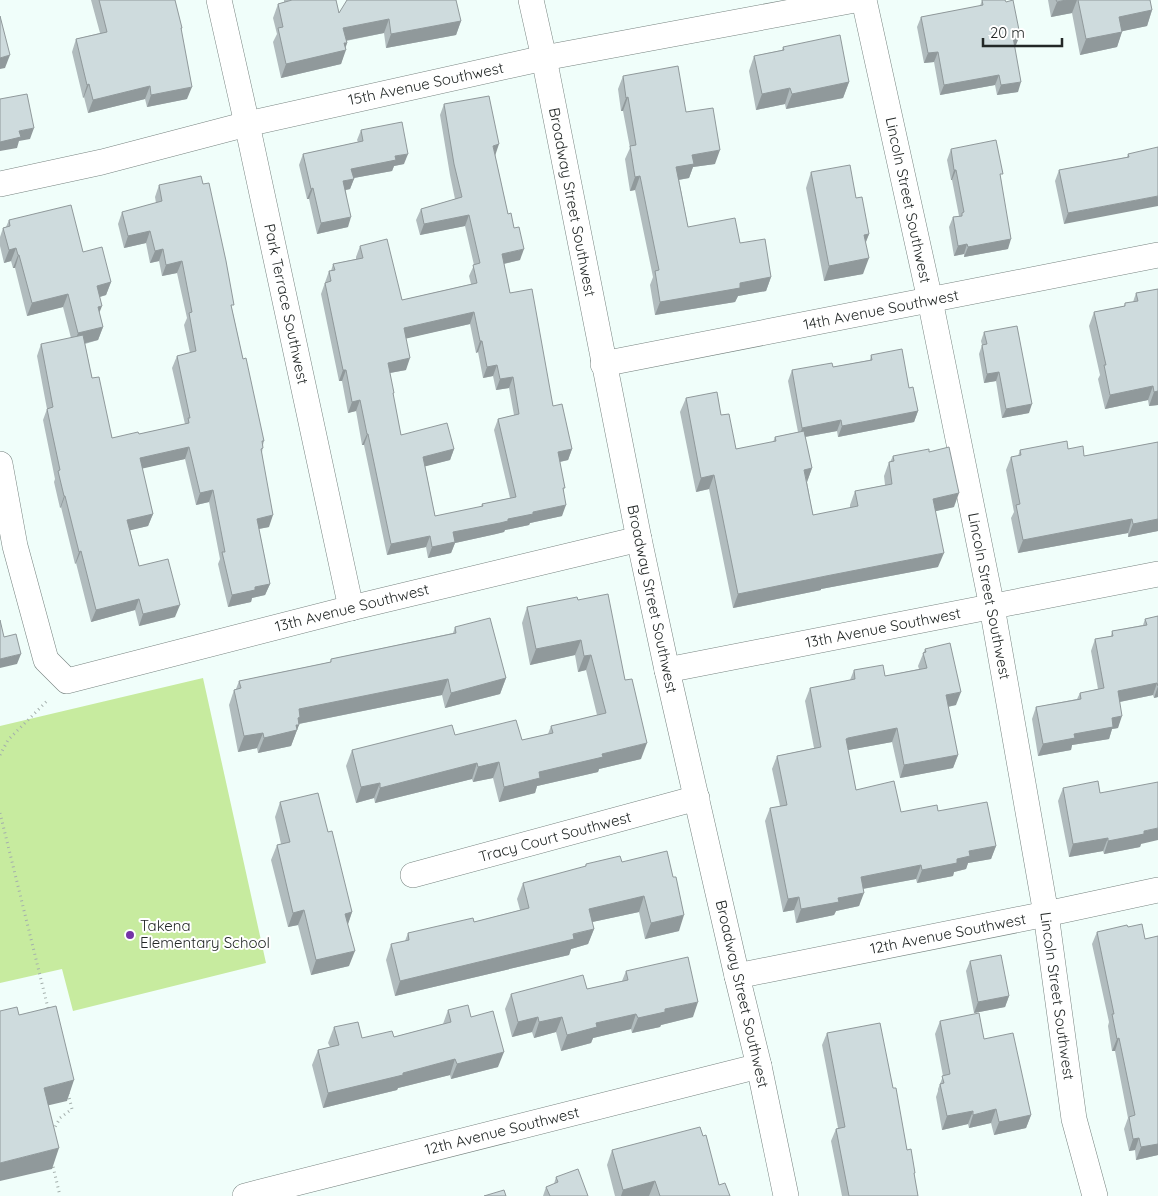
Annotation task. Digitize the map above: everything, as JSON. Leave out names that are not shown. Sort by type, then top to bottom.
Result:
[{"type":"street","name":"Park Terrace Southwest","points":[[219,0],[351,608]]},
{"type":"street","name":"Broadway Street Southwest","points":[[531,0],[639,539],[667,670],[759,1066],[786,1196]]},
{"type":"street","name":"15th Avenue Southwest","points":[[0,184],[102,162],[247,124],[544,58],[856,0]]},
{"type":"street","name":"Lincoln Street Southwest","points":[[864,0],[930,300],[992,607],[1046,914],[1074,1120],[1095,1196]]},
{"type":"street","name":"14th Avenue Southwest","points":[[604,364],[1158,256]]},
{"type":"street","points":[[0,464],[7,548],[46,660],[67,681]]},
{"type":"street","name":"13th Avenue Southwest","points":[[67,681],[351,608],[639,539]]},
{"type":"street","name":"13th Avenue Southwest","points":[[667,670],[1158,574]]},
{"type":"street","name":"Tracy Court Southwest","points":[[413,875],[697,798]]},
{"type":"street","name":"12th Avenue Southwest","points":[[737,976],[1158,890]]},
{"type":"street","name":"12th Avenue Southwest","points":[[245,1196],[759,1066]]},
{"type":"path","points":[[0,755],[8,740],[67,681]]},
{"type":"path","points":[[0,813],[49,1013]]},
{"type":"path","points":[[52,1139],[53,1132],[60,1118],[72,1109],[68,1090]]},
{"type":"path","points":[[52,1161],[60,1196]]},
{"type":"green space","points":[[203,678],[266,963],[73,1011],[62,969],[0,983],[0,726]]},
{"type":"building","points":[[99,0],[175,0],[182,28],[192,87],[151,95],[150,86],[93,100],[89,84],[87,85],[76,39],[107,32]]},
{"type":"building","points":[[292,0],[336,0],[339,13],[347,0],[456,0],[461,21],[391,34],[389,19],[343,28],[347,43],[344,43],[346,50],[286,64],[278,28],[283,27],[278,4]]},
{"type":"building","points":[[982,0],[1005,0],[1006,2],[1013,0],[1020,35],[1013,37],[1021,82],[1001,85],[999,75],[944,85],[938,52],[928,53],[921,17],[983,5]]},
{"type":"building","points":[[1078,0],[1150,0],[1152,10],[1119,17],[1122,32],[1086,39]]},
{"type":"building","points":[[0,16],[10,55],[0,58]]},
{"type":"building","points":[[840,35],[849,82],[792,94],[790,88],[762,94],[754,56],[784,50],[783,47]]},
{"type":"building","points":[[678,66],[686,112],[713,108],[720,150],[692,155],[694,164],[676,167],[688,227],[735,218],[740,243],[765,239],[771,277],[740,283],[740,288],[660,302],[655,271],[659,270],[640,176],[635,177],[630,146],[636,145],[623,76]]},
{"type":"building","points":[[27,94],[34,128],[19,131],[21,137],[0,142],[0,99]]},
{"type":"building","points":[[489,96],[499,144],[493,146],[508,214],[511,213],[514,228],[519,227],[524,249],[502,254],[510,293],[532,289],[553,406],[562,404],[572,449],[558,452],[565,488],[563,488],[566,505],[533,512],[533,514],[508,519],[508,521],[500,523],[453,532],[455,542],[432,547],[430,536],[391,544],[360,400],[352,402],[346,370],[343,370],[325,283],[331,281],[329,271],[335,270],[333,264],[363,258],[360,246],[387,239],[402,300],[477,283],[473,265],[480,263],[469,215],[424,224],[421,209],[462,197],[454,164],[444,104]],"holes":[[[474,312],[480,341],[482,341],[487,367],[497,365],[500,379],[513,377],[519,414],[498,419],[516,497],[435,516],[423,457],[454,449],[447,423],[401,435],[388,363],[410,358],[404,328]]]},
{"type":"building","points":[[402,122],[408,154],[395,156],[396,160],[351,169],[354,179],[343,181],[351,217],[321,223],[303,154],[363,141],[361,130]]},
{"type":"building","points":[[996,140],[1003,174],[1000,174],[1011,239],[968,247],[967,244],[958,246],[953,217],[962,216],[964,212],[951,149]]},
{"type":"building","points":[[1158,147],[1158,196],[1068,213],[1059,170],[1129,157],[1128,154]]},
{"type":"building","points":[[850,165],[856,198],[862,197],[869,234],[864,235],[869,258],[829,266],[811,172]]},
{"type":"building","points":[[201,176],[203,184],[209,183],[234,305],[231,305],[243,359],[246,358],[264,441],[262,441],[263,448],[261,449],[273,515],[257,519],[270,584],[255,587],[255,590],[232,595],[222,552],[225,552],[213,490],[200,493],[189,447],[140,458],[153,514],[127,520],[139,566],[168,559],[180,605],[143,614],[139,599],[96,610],[58,471],[60,470],[47,409],[53,407],[41,344],[83,335],[92,378],[99,377],[112,438],[189,423],[188,418],[190,418],[177,356],[196,351],[189,313],[192,312],[182,261],[166,265],[163,249],[155,251],[150,231],[128,236],[122,212],[162,201],[159,185]]},
{"type":"building","points":[[71,205],[83,252],[102,247],[111,282],[97,286],[102,306],[98,307],[103,327],[78,333],[68,294],[32,303],[19,255],[16,248],[9,250],[3,228],[10,226],[9,220]]},
{"type":"building","points":[[1158,289],[1158,391],[1154,392],[1153,386],[1110,395],[1104,365],[1106,365],[1094,312],[1125,306],[1125,303],[1138,301],[1136,293]]},
{"type":"building","points":[[1017,326],[1032,404],[1006,409],[999,372],[987,374],[982,345],[987,344],[984,332]]},
{"type":"building","points":[[902,349],[909,388],[913,387],[918,411],[842,426],[841,420],[802,428],[792,370],[832,363],[833,367],[872,360],[871,355]]},
{"type":"building","points":[[717,392],[721,415],[729,414],[736,449],[776,441],[775,437],[804,431],[812,468],[804,470],[813,515],[858,506],[855,491],[892,484],[889,462],[894,461],[893,456],[929,449],[929,452],[949,447],[959,493],[933,499],[944,553],[738,594],[714,475],[701,478],[686,398]]},
{"type":"building","points":[[1067,441],[1068,449],[1083,446],[1084,456],[1158,442],[1158,519],[1133,524],[1132,519],[1023,540],[1016,505],[1020,504],[1011,457],[1021,455],[1020,450]]},
{"type":"building","points":[[608,594],[625,680],[632,679],[647,743],[602,754],[603,757],[539,772],[540,778],[504,787],[499,762],[478,767],[477,763],[380,788],[380,783],[361,787],[352,750],[452,725],[455,735],[516,720],[522,740],[553,733],[551,726],[606,713],[591,655],[584,656],[581,640],[536,649],[527,607],[577,597],[578,600]]},
{"type":"building","points":[[1158,616],[1158,686],[1157,683],[1118,691],[1122,716],[1112,718],[1113,727],[1074,734],[1075,738],[1043,744],[1036,707],[1081,699],[1080,693],[1104,688],[1095,639],[1113,636],[1112,631],[1147,625],[1145,619]]},
{"type":"building","points":[[490,618],[506,678],[451,693],[448,679],[299,709],[300,717],[298,718],[299,725],[296,725],[297,730],[264,738],[263,733],[244,736],[234,690],[241,688],[239,681],[331,662],[331,659],[456,633],[455,627]]},
{"type":"building","points":[[0,620],[4,637],[16,634],[21,654],[0,659]]},
{"type":"building","points":[[950,643],[961,692],[946,695],[958,755],[904,765],[897,728],[848,738],[846,739],[856,790],[894,781],[901,812],[937,805],[938,811],[987,802],[996,846],[969,851],[970,856],[957,859],[957,863],[922,870],[921,865],[861,877],[864,893],[838,898],[839,902],[801,909],[799,897],[788,899],[770,808],[787,805],[777,756],[821,747],[810,688],[855,679],[854,670],[883,665],[885,676],[927,668],[923,653],[926,652],[925,649]]},
{"type":"building","points":[[1098,781],[1100,793],[1158,782],[1158,828],[1144,831],[1144,834],[1108,841],[1108,838],[1073,844],[1063,788]]},
{"type":"building","points":[[318,793],[328,832],[332,831],[352,912],[345,914],[355,951],[316,960],[304,910],[293,913],[277,845],[290,842],[280,802]]},
{"type":"building","points":[[667,851],[673,877],[676,877],[684,915],[651,923],[644,896],[589,909],[594,929],[573,934],[574,939],[400,981],[391,944],[409,940],[408,933],[473,918],[474,922],[529,908],[523,883],[620,856],[622,862]]},
{"type":"building","points":[[1142,924],[1145,939],[1158,936],[1158,1144],[1141,1147],[1139,1138],[1133,1139],[1129,1117],[1135,1115],[1119,1038],[1117,1039],[1112,1014],[1114,1014],[1097,932],[1127,925],[1128,927]]},
{"type":"building","points":[[1001,955],[1009,996],[978,1002],[970,961]]},
{"type":"building","points":[[688,957],[698,1002],[665,1009],[665,1012],[638,1018],[636,1014],[596,1023],[597,1027],[567,1035],[562,1017],[539,1022],[538,1017],[518,1022],[511,994],[583,975],[587,989],[628,980],[626,971]]},
{"type":"building","points":[[468,1005],[471,1017],[493,1011],[504,1052],[457,1064],[455,1059],[403,1073],[403,1075],[328,1093],[318,1050],[339,1045],[334,1027],[358,1022],[362,1038],[392,1031],[394,1037],[451,1022],[448,1010]]},
{"type":"building","points":[[56,1006],[74,1080],[44,1088],[59,1148],[0,1163],[0,1011],[17,1007],[19,1015]]},
{"type":"building","points":[[979,1013],[984,1039],[1013,1033],[1031,1115],[999,1122],[996,1109],[973,1115],[973,1111],[947,1116],[940,1084],[944,1083],[942,1076],[950,1074],[940,1021]]},
{"type":"building","points":[[880,1023],[893,1088],[896,1088],[907,1150],[911,1149],[918,1196],[849,1196],[836,1129],[845,1127],[827,1033]]},
{"type":"building","points":[[700,1127],[703,1136],[706,1135],[719,1185],[725,1183],[730,1196],[660,1196],[655,1181],[623,1190],[612,1150]]},
{"type":"building","points":[[578,1169],[588,1196],[550,1196],[546,1187],[558,1182],[556,1177]]},
{"type":"building","points":[[504,1190],[506,1196],[484,1196]]},
{"type":"place","name":"Takena Elementary School","points":[[130,935]]}]
